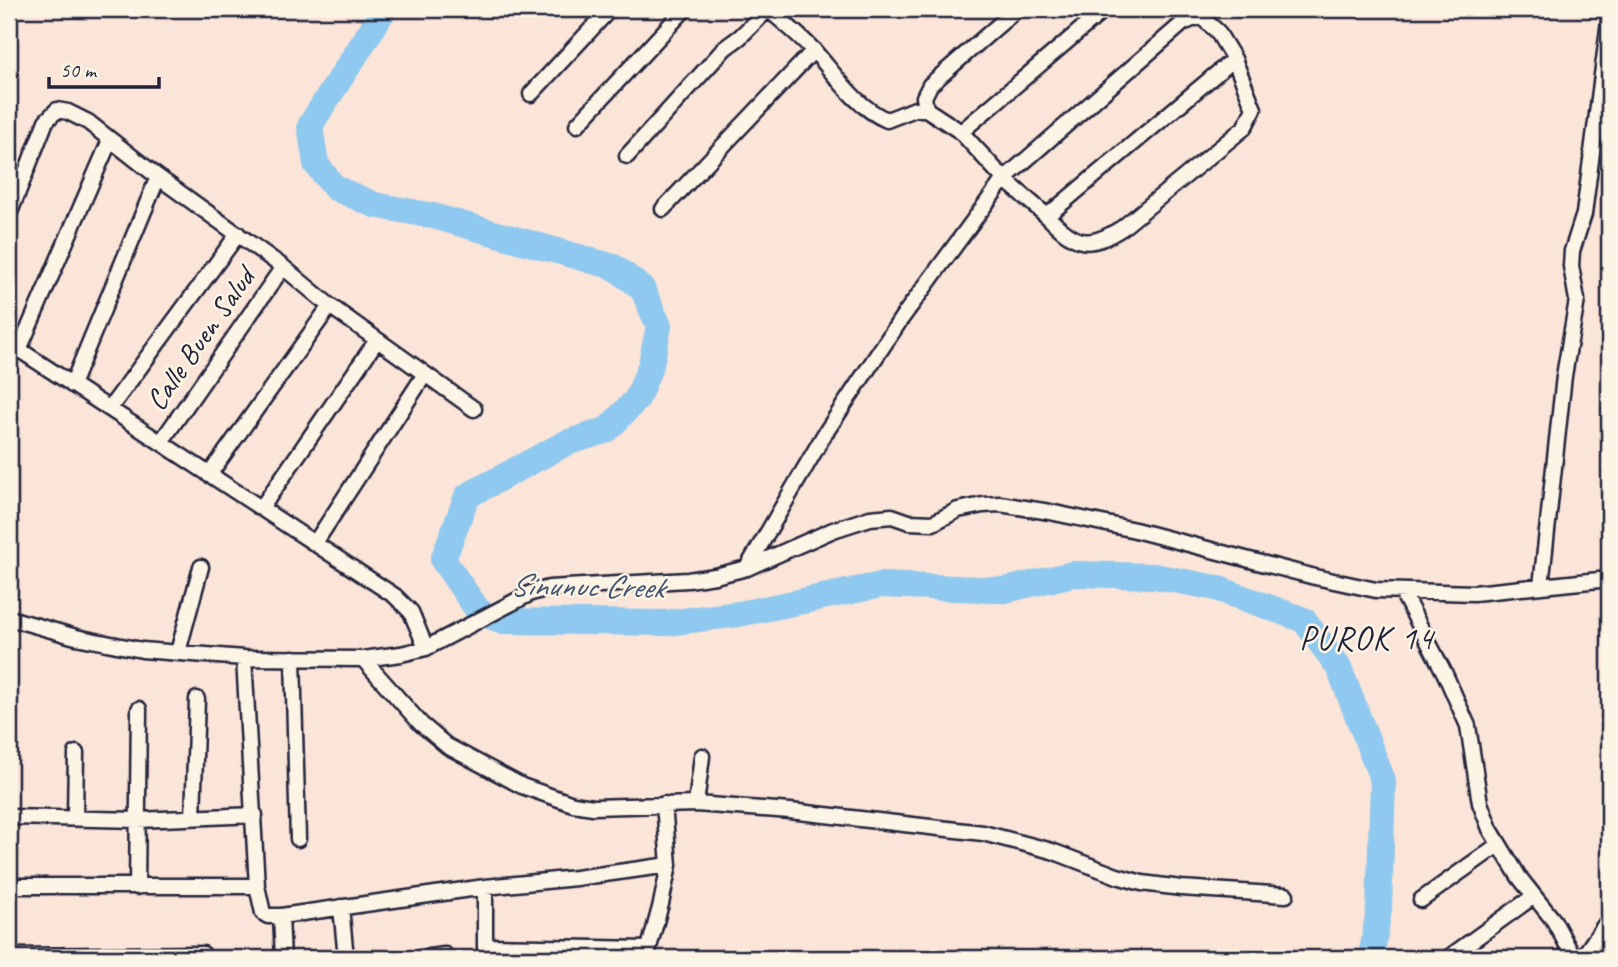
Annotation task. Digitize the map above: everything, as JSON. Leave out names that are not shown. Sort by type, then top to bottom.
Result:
[{"type":"street","points":[[530,94],[610,9]]},
{"type":"street","points":[[577,125],[685,9]]},
{"type":"street","points":[[627,156],[699,75],[768,9],[814,50],[854,97],[876,116],[887,120],[915,109],[926,109],[961,132],[1004,179],[1059,229],[1089,243],[1103,240],[1122,228],[1244,128],[1254,109],[1234,59],[1217,31],[1200,16],[1183,23],[1004,179],[901,320],[824,435],[747,568]]},
{"type":"street","points":[[926,109],[924,97],[930,85],[1017,9]]},
{"type":"street","points":[[961,132],[1105,9]]},
{"type":"street","points":[[1541,586],[1564,376],[1577,300],[1571,266],[1572,251],[1584,214],[1609,21]]},
{"type":"street","points":[[663,209],[814,50]]},
{"type":"street","points":[[1047,216],[1234,59]]},
{"type":"street","points":[[9,215],[46,121],[57,110],[68,112],[88,122],[158,177],[283,267],[330,306],[474,409]]},
{"type":"street","points":[[110,140],[14,346],[395,596],[411,612],[426,648]]},
{"type":"street","points":[[72,384],[158,177]]},
{"type":"street","points":[[110,408],[238,234]]},
{"type":"street","name":"Calle Buen Salud","points":[[161,442],[283,267]]},
{"type":"street","points":[[209,475],[330,306]]},
{"type":"street","points":[[262,507],[377,340]]},
{"type":"street","points":[[315,543],[425,374]]},
{"type":"street","points":[[9,618],[87,639],[142,650],[244,658],[363,659],[426,648],[531,593],[549,588],[688,580],[747,568],[833,530],[870,518],[892,516],[920,524],[933,523],[958,510],[1000,504],[1135,530],[1315,577],[1376,590],[1475,593],[1609,579]]},
{"type":"street","points":[[178,652],[201,567]]},
{"type":"street","points":[[1402,592],[1445,674],[1468,726],[1480,803],[1498,845],[1554,921],[1573,957],[1609,919]]},
{"type":"street","points":[[244,658],[257,886],[263,913],[268,916],[669,865]]},
{"type":"street","points":[[293,658],[298,839]]},
{"type":"street","points":[[363,659],[421,724],[447,746],[523,786],[573,804],[593,807],[696,804],[790,811],[983,833],[1052,851],[1142,883],[1286,895]]},
{"type":"street","points":[[194,818],[197,699]]},
{"type":"street","points":[[137,887],[139,709]]},
{"type":"street","points":[[75,818],[76,753]]},
{"type":"street","points":[[696,804],[702,757]]},
{"type":"street","points":[[485,887],[485,952],[647,954],[669,865],[664,804]]},
{"type":"street","points":[[9,817],[138,820],[255,815]]},
{"type":"street","points":[[1421,900],[1498,845]]},
{"type":"street","points":[[9,886],[257,886]]},
{"type":"street","points":[[1448,958],[1534,896]]},
{"type":"street","points":[[341,908],[346,958]]},
{"type":"street","points":[[281,916],[284,958]]},
{"type":"street","points":[[9,956],[203,954]]},
{"type":"street","points":[[421,958],[444,955]]},
{"type":"waterway","name":"Sinunuc Creek","points":[[384,9],[310,126],[316,164],[335,188],[375,205],[433,216],[614,267],[642,288],[659,326],[651,364],[637,399],[607,430],[566,443],[467,496],[443,560],[479,612],[503,621],[666,623],[739,614],[881,585],[1005,590],[1073,574],[1154,576],[1216,588],[1304,620],[1339,668],[1383,781],[1379,909],[1371,958]]},
{"type":"district","name":"PUROK 14","points":[[1367,638]]}]
